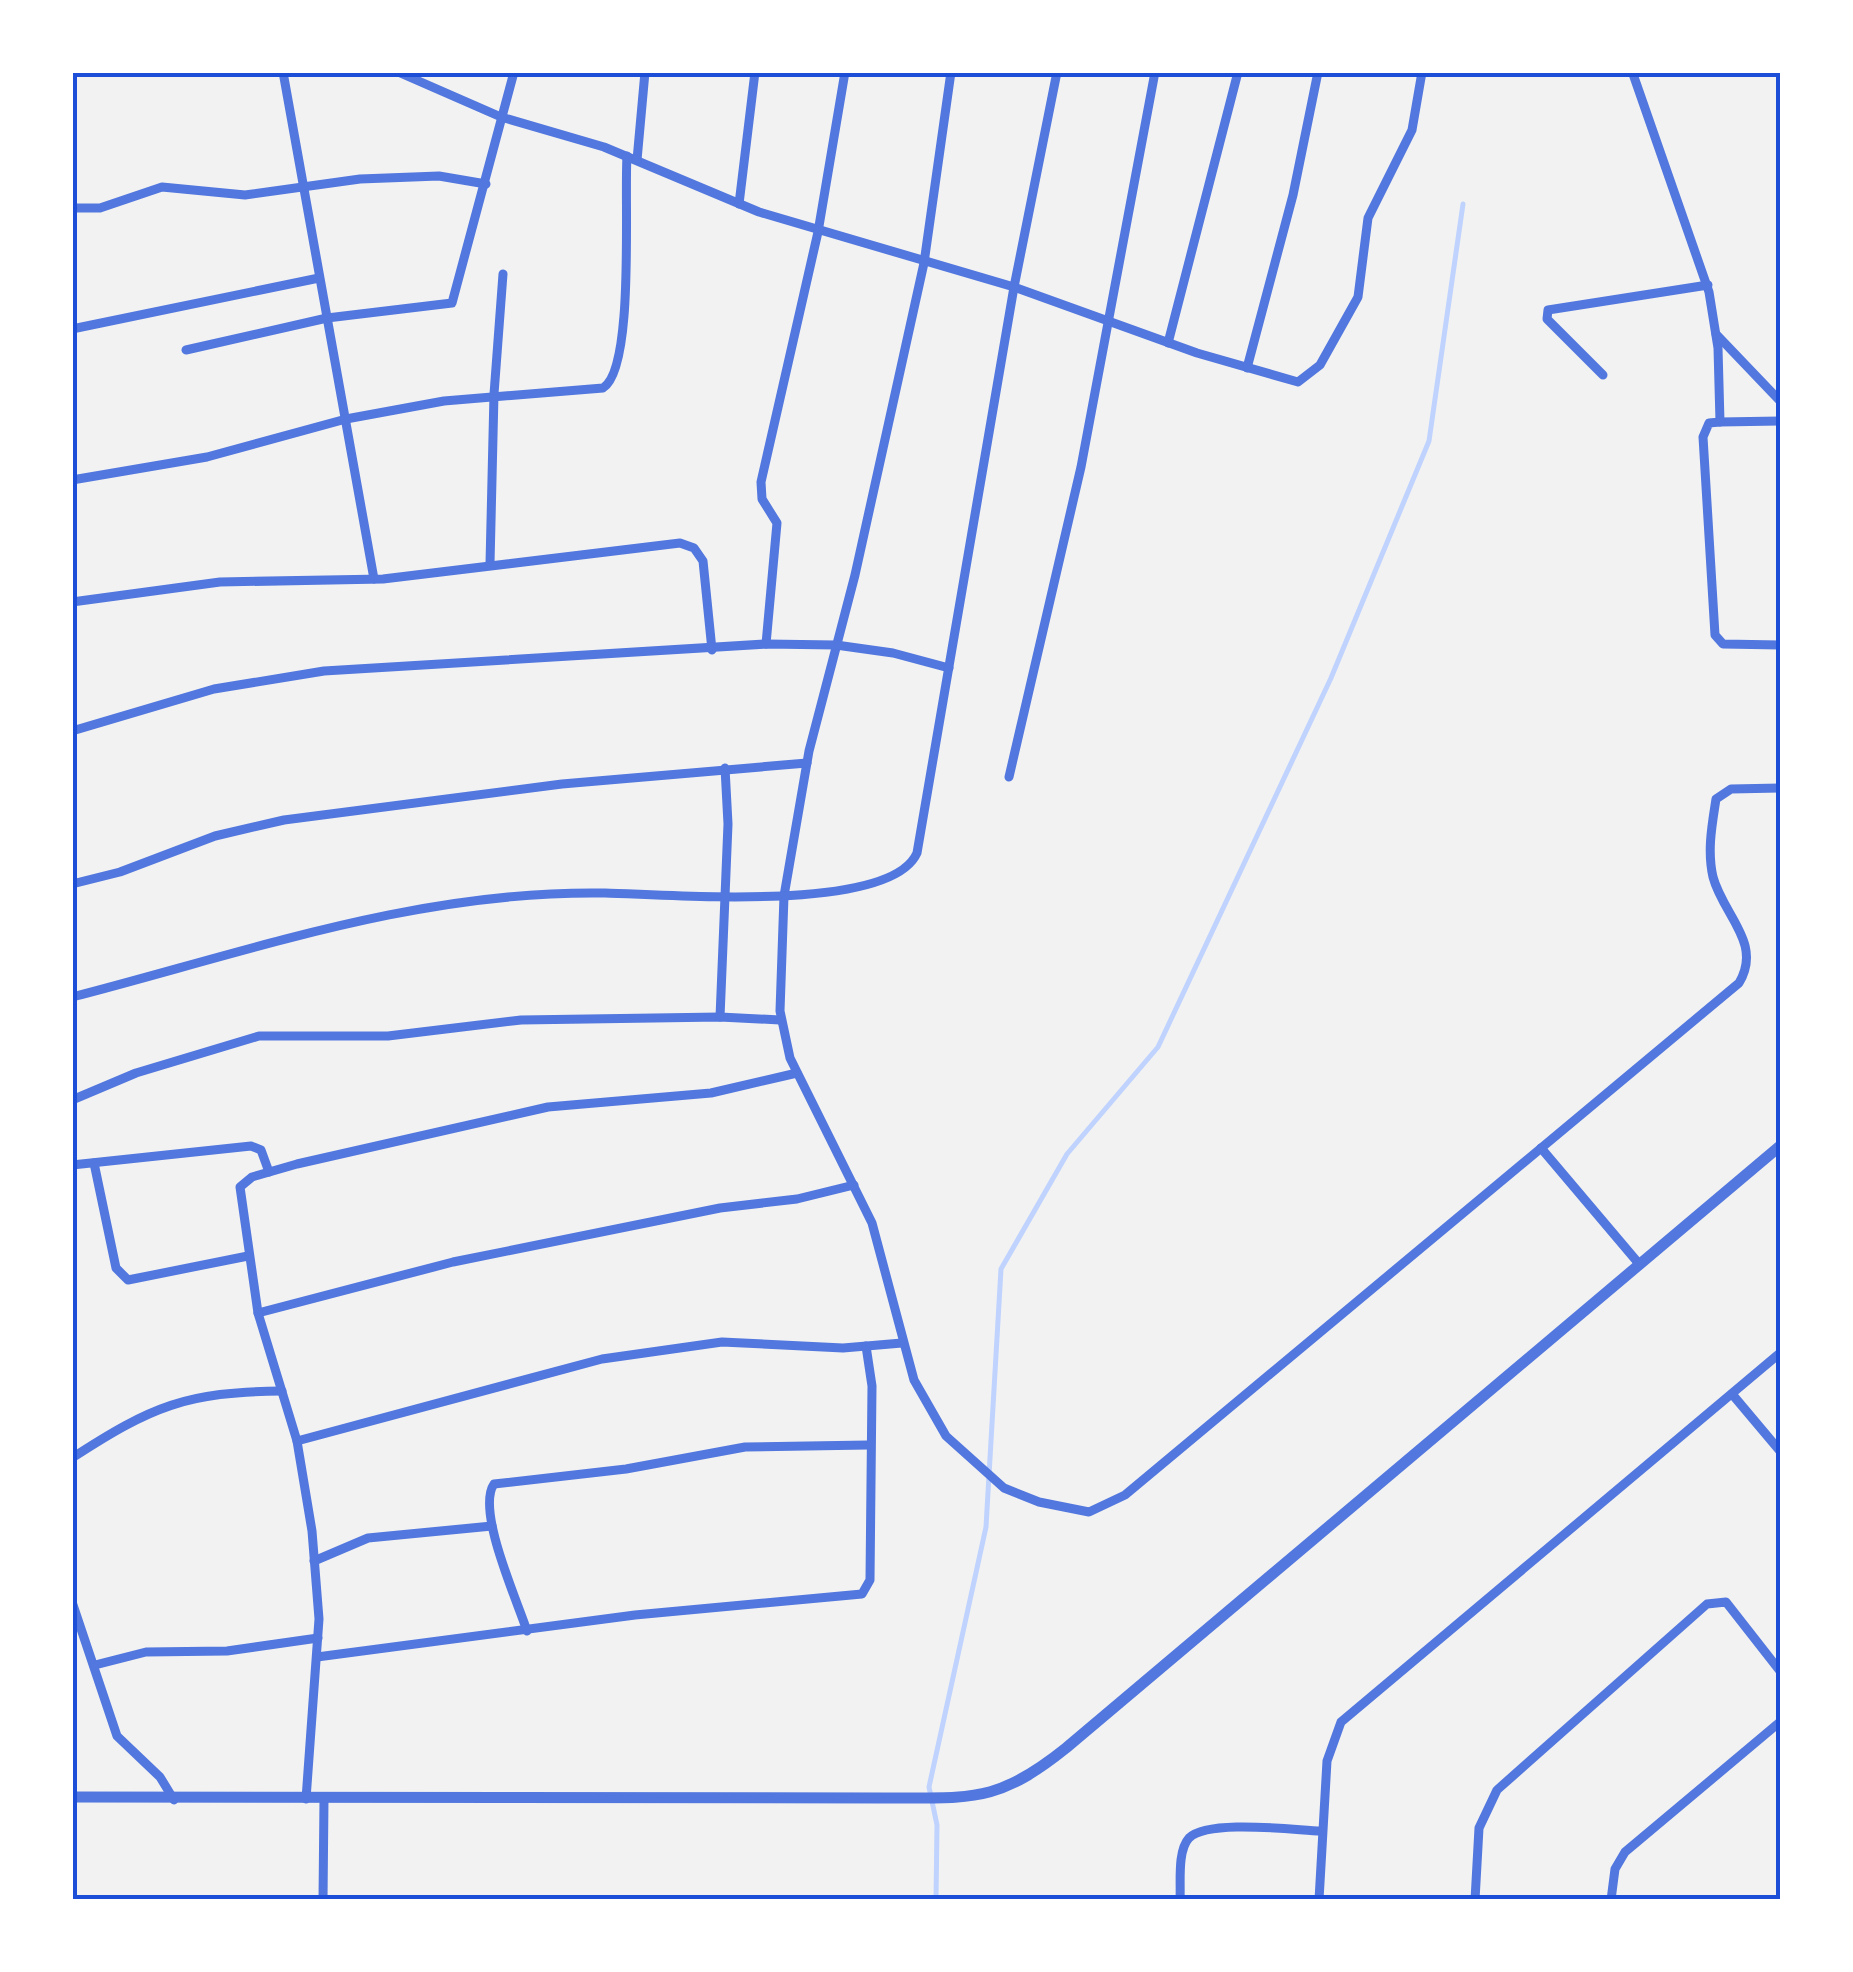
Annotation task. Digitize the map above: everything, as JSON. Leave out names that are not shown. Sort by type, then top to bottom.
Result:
[{"type":"street","points":[[283,72],[374,579]]},
{"type":"street","points":[[398,72],[501,118],[632,158],[739,204],[818,232],[1014,287],[1247,368],[1304,380],[1334,344],[1358,297],[1368,218],[1412,130],[1422,72]]},
{"type":"street","points":[[186,350],[327,318],[452,302],[514,72]]},
{"type":"street","points":[[72,480],[207,458],[346,419],[494,394],[603,388],[617,374],[624,318],[632,158],[645,72]]},
{"type":"street","points":[[739,204],[755,72]]},
{"type":"street","points":[[766,644],[777,523],[762,499],[760,482],[818,232],[845,72]]},
{"type":"street","points":[[951,72],[924,263],[807,763],[784,896],[780,1020],[797,1073],[854,1184],[884,1258],[902,1343],[929,1412],[979,1468],[1004,1488],[1039,1502],[1089,1512],[1142,1485],[1220,1412],[1739,982],[1750,957],[1719,898],[1712,872],[1710,849],[1716,799],[1732,789],[1780,788]]},
{"type":"street","points":[[72,998],[213,956],[479,898],[547,894],[784,896],[896,878],[912,864],[1014,287],[1057,72]]},
{"type":"street","points":[[1009,776],[1081,468],[1105,318],[1155,72]]},
{"type":"street","points":[[1168,343],[1238,72]]},
{"type":"street","points":[[1247,368],[1294,195],[1318,72]]},
{"type":"street","points":[[1635,73],[1708,285],[1720,422]]},
{"type":"street","points":[[72,208],[100,208],[162,187],[245,195],[439,176],[486,184]]},
{"type":"street","points":[[490,564],[494,394],[502,274]]},
{"type":"street","points":[[72,329],[320,278]]},
{"type":"street","points":[[1604,375],[1547,319],[1548,310],[1708,285]]},
{"type":"street","points":[[1714,332],[1780,401]]},
{"type":"street","points":[[1780,421],[1709,423],[1703,437],[1715,635],[1722,644],[1780,645]]},
{"type":"street","points":[[72,602],[220,582],[374,579],[658,543],[686,544],[704,562],[712,650]]},
{"type":"street","points":[[72,731],[214,689],[324,670],[388,664],[712,650],[766,644],[836,645],[893,653],[949,668]]},
{"type":"street","points":[[72,884],[108,876],[216,836],[284,820],[725,768],[807,763]]},
{"type":"street","points":[[720,1017],[725,768]]},
{"type":"street","points":[[72,1100],[136,1073],[259,1036],[388,1036],[521,1020],[780,1020]]},
{"type":"street","points":[[306,1799],[318,1638],[314,1561],[297,1441],[258,1313],[240,1187],[269,1172],[548,1107],[711,1093],[797,1073]]},
{"type":"street","points":[[72,1165],[251,1146],[261,1150],[269,1172]]},
{"type":"street","points":[[72,1798],[883,1798],[980,1796],[1027,1780],[1780,1146]]},
{"type":"street","points":[[1541,1148],[1640,1265]]},
{"type":"street","points":[[94,1163],[116,1268],[128,1280],[248,1256]]},
{"type":"street","points":[[258,1313],[453,1262],[720,1208],[797,1199],[854,1184]]},
{"type":"street","points":[[297,1441],[602,1359],[722,1342],[866,1346],[902,1343]]},
{"type":"street","points":[[317,1657],[636,1616],[862,1594],[870,1580],[868,1445],[872,1386],[866,1346]]},
{"type":"street","points":[[1319,1900],[1327,1761],[1334,1735],[1348,1715],[1780,1353]]},
{"type":"street","points":[[72,1458],[141,1415],[189,1396],[282,1391]]},
{"type":"street","points":[[1732,1394],[1780,1451]]},
{"type":"street","points":[[528,1632],[492,1526],[488,1495],[502,1480],[626,1469],[745,1447],[868,1445]]},
{"type":"street","points":[[314,1561],[368,1538],[492,1526]]},
{"type":"street","points":[[72,1602],[121,1744],[160,1777],[174,1800]]},
{"type":"street","points":[[1474,1900],[1478,1828],[1497,1790],[1699,1610],[1715,1602],[1726,1602],[1780,1671]]},
{"type":"street","points":[[96,1666],[146,1652],[242,1650],[318,1638]]},
{"type":"street","points":[[1611,1900],[1614,1869],[1625,1852],[1780,1722]]},
{"type":"street","points":[[322,1900],[324,1799]]},
{"type":"street","points":[[1180,1900],[1182,1855],[1187,1840],[1194,1834],[1220,1828],[1320,1831]]},
{"type":"waterway","points":[[936,1900],[937,1825],[929,1787],[986,1527],[1001,1269],[1067,1154],[1158,1047],[1331,678],[1429,441],[1463,204]]}]
